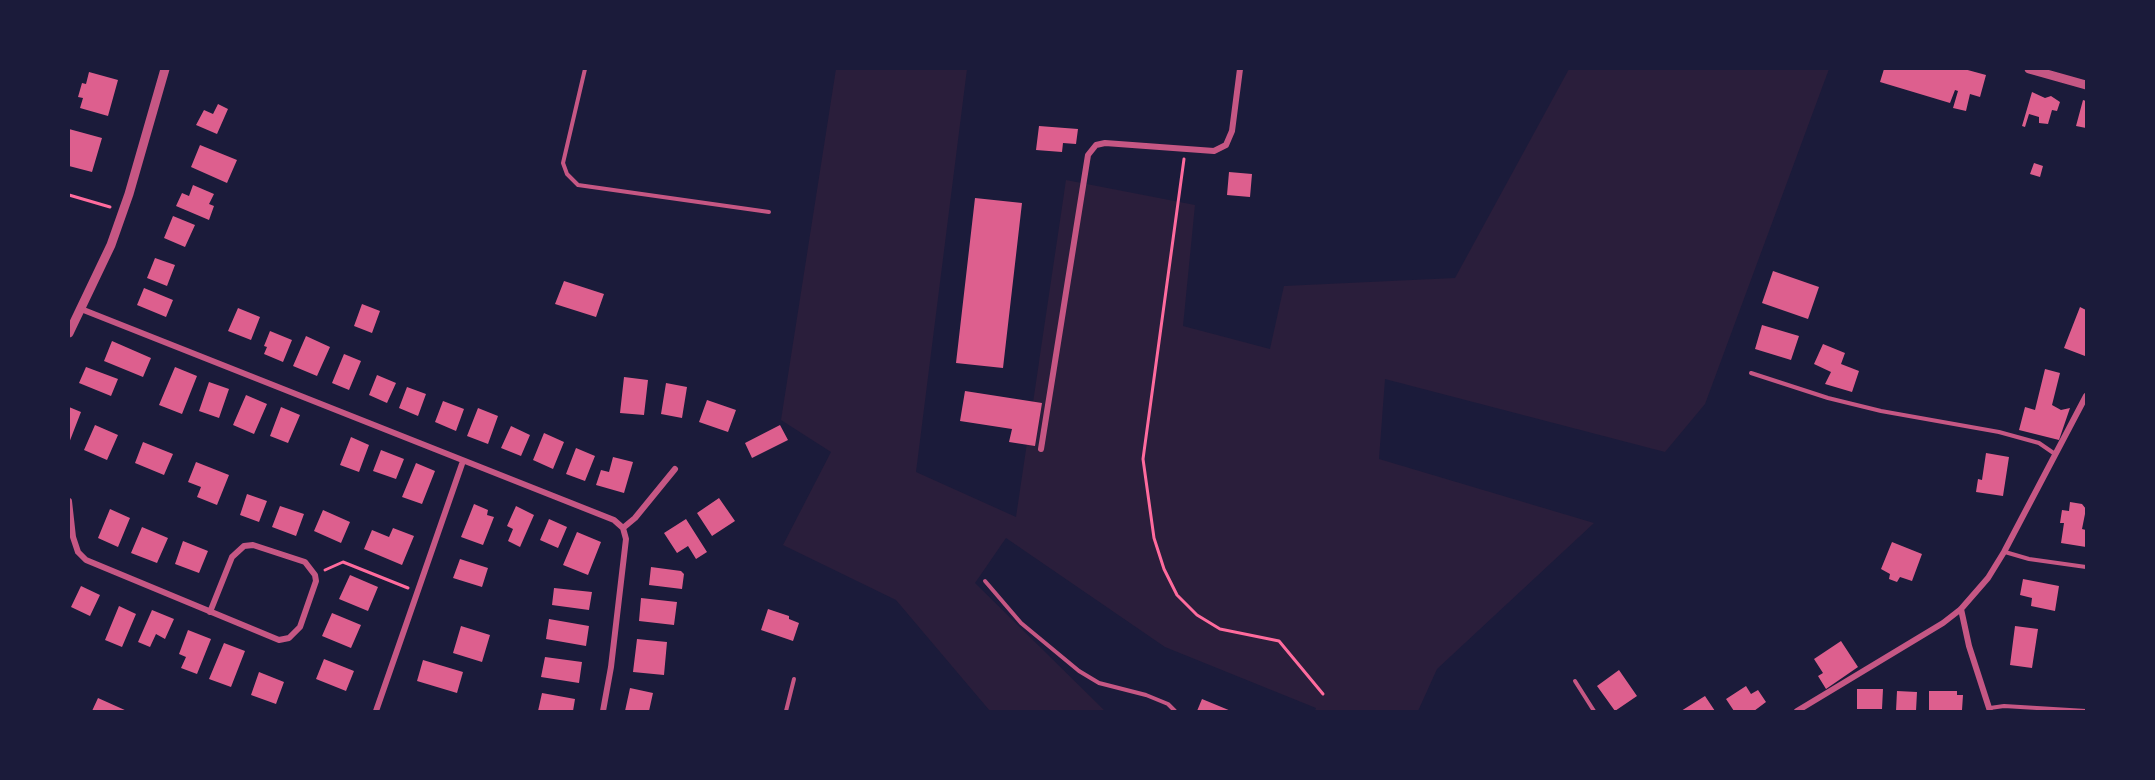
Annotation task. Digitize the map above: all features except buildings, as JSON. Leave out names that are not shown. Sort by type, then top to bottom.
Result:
[{"type":"street","points":[[69,333],[111,246],[165,69]]},
{"type":"street","points":[[1041,449],[1088,155],[1096,145],[1105,142],[1214,151],[1226,145],[1232,131],[1240,69]]},
{"type":"street","points":[[2029,69],[2086,85]]},
{"type":"street","points":[[81,309],[614,520],[623,528],[626,539],[611,668],[603,711]]},
{"type":"street","points":[[1797,711],[1943,623],[1961,609],[1988,578],[2004,552],[2086,396]]},
{"type":"street","points":[[376,711],[463,461]]},
{"type":"street","points":[[623,528],[635,518],[675,469]]},
{"type":"street","points":[[69,501],[73,537],[78,552],[86,560],[210,612],[279,640],[289,638],[300,627],[316,581],[315,574],[305,562],[253,545],[244,546],[232,557],[210,612]]},
{"type":"street","points":[[1961,609],[1969,646],[1990,710]]},
{"type":"lane","points":[[585,69],[563,163],[567,174],[578,185],[769,212]]},
{"type":"lane","points":[[1751,373],[1828,398],[1881,411],[1999,432],[2038,443],[2055,454]]},
{"type":"lane","points":[[2004,552],[2028,559],[2086,567]]},
{"type":"lane","points":[[985,581],[1021,623],[1079,671],[1098,683],[1146,695],[1168,704],[1175,711]]},
{"type":"lane","points":[[786,711],[794,679]]},
{"type":"lane","points":[[1575,681],[1594,711]]},
{"type":"lane","points":[[1990,710],[2004,706],[2086,711]]},
{"type":"path","points":[[1185,148],[1143,459],[1154,538],[1164,569],[1177,595],[1197,615],[1220,629],[1279,641],[1323,694]]},
{"type":"path","points":[[69,195],[123,212]]},
{"type":"path","points":[[315,574],[343,562],[418,592]]},
{"type":"shaded area","points":[[836,69],[967,69],[916,472],[1016,517],[1066,180],[1195,205],[1183,326],[1270,349],[1284,286],[1455,278],[1569,69],[1829,69],[1705,404],[1665,452],[1385,379],[1379,459],[1594,523],[1437,669],[1418,711],[1315,711],[1316,708],[1165,647],[1006,538],[975,583],[1105,711],[990,711],[896,600],[783,545],[831,452],[781,420]]}]
